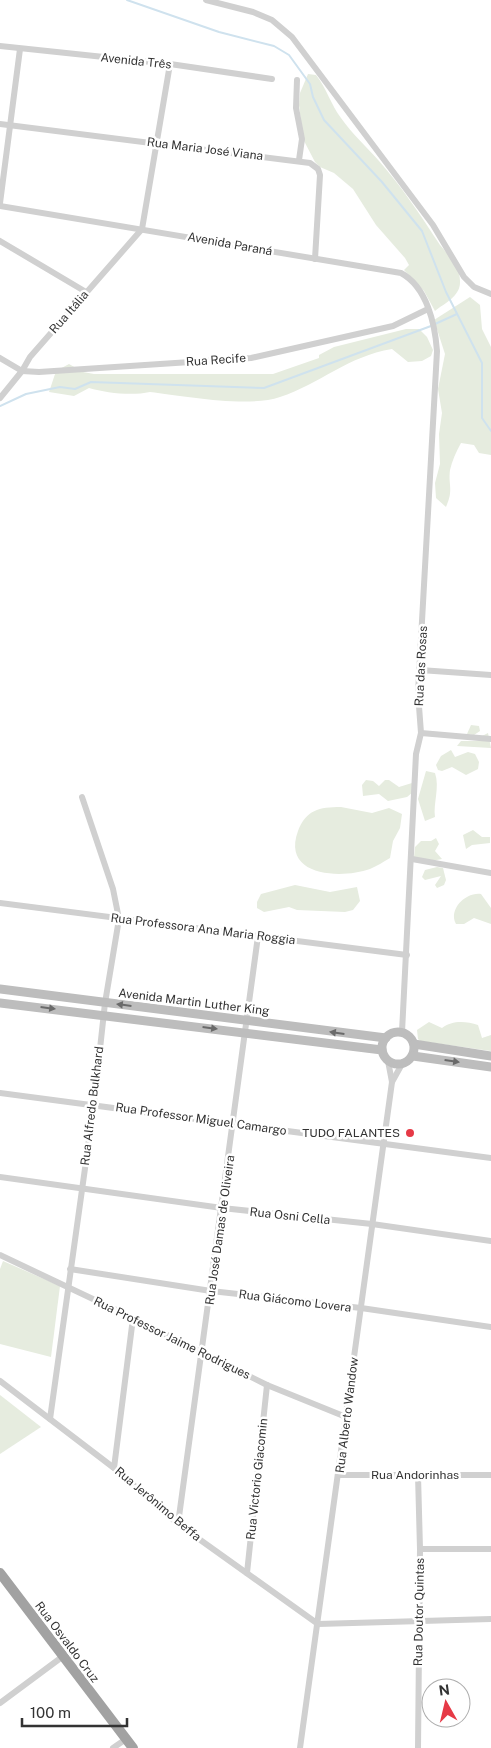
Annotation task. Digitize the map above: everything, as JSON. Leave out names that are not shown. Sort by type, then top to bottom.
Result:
[{"type":"highway","name":"Rua Osvaldo Cruz","points":[[0,1575],[133,1748]]},
{"type":"main road","name":"Avenida Martin Luther King","points":[[0,989],[386,1038]]},
{"type":"main road","points":[[16,1004],[18,991]]},
{"type":"main road","name":"Avenida Martin Luther King","points":[[0,1003],[382,1050]]},
{"type":"main road","points":[[413,1056],[414,1044],[412,1039],[402,1032],[390,1034],[386,1038],[382,1050],[388,1061],[402,1064],[413,1056],[491,1066]]},
{"type":"main road","points":[[414,1044],[491,1056]]},
{"type":"street","points":[[206,0],[253,12],[272,20],[292,37],[433,225],[464,277],[474,287],[491,294]]},
{"type":"street","name":"Avenida Três","points":[[0,46],[170,64],[272,79]]},
{"type":"street","points":[[0,205],[20,49]]},
{"type":"street","points":[[142,229],[170,64]]},
{"type":"street","points":[[297,80],[296,108],[302,139],[299,160]]},
{"type":"street","name":"Rua Maria José Viana","points":[[0,124],[299,160],[315,165],[320,175],[315,258]]},
{"type":"street","name":"Avenida Paraná","points":[[0,205],[401,274],[417,286],[428,309],[433,326]]},
{"type":"street","name":"Rua Itália","points":[[0,398],[22,371],[30,356],[142,229]]},
{"type":"street","points":[[0,241],[86,292]]},
{"type":"street","name":"Rua Recife","points":[[22,371],[251,358],[393,326],[428,309]]},
{"type":"street","name":"Rua das Rosas","points":[[402,1032],[416,754],[421,733],[418,700],[437,351],[433,326]]},
{"type":"street","points":[[0,358],[22,371]]},
{"type":"street","points":[[420,670],[491,675]]},
{"type":"street","points":[[421,733],[491,739]]},
{"type":"street","name":"Rua Alfredo Bulkhard","points":[[50,1419],[94,1104],[105,1003],[119,919],[113,889],[82,797]]},
{"type":"street","points":[[412,859],[491,873]]},
{"type":"street","name":"Rua Professora Ana Maria Roggia","points":[[0,903],[407,955]]},
{"type":"street","name":"Rua José Damas de Oliveira","points":[[178,1524],[203,1353],[258,936]]},
{"type":"street","name":"Rua Alberto Wandow","points":[[300,1748],[392,1082],[388,1061]]},
{"type":"street","name":"Rua Alberto Wandow","points":[[392,1082],[402,1064]]},
{"type":"street","name":"Rua Professor Miguel Camargo","points":[[0,1093],[491,1158]]},
{"type":"street","name":"Rua Osni Cella","points":[[0,1176],[222,1208],[372,1224],[491,1242]]},
{"type":"street","name":"Rua Professor Jaime Rodrigues","points":[[0,1255],[133,1318],[267,1386],[346,1417]]},
{"type":"street","name":"Rua Giácomo Lovera","points":[[70,1269],[211,1291],[361,1308],[491,1327]]},
{"type":"street","points":[[114,1468],[133,1318]]},
{"type":"street","name":"Rua Jerônimo Beffa","points":[[0,1381],[114,1468],[178,1524],[318,1624]]},
{"type":"street","name":"Rua Victorio Giacomin","points":[[247,1573],[267,1386]]},
{"type":"street","name":"Rua Andorinhas","points":[[339,1475],[491,1475]]},
{"type":"street","name":"Rua Doutor Quintas","points":[[418,1475],[420,1549],[418,1748]]},
{"type":"street","points":[[420,1549],[491,1549]]},
{"type":"street","points":[[318,1624],[491,1619]]},
{"type":"street","points":[[0,1703],[62,1657]]},
{"type":"street","points":[[114,1748],[126,1739]]},
{"type":"shaded area","points":[[308,74],[316,75],[345,124],[396,181],[456,266],[460,281],[458,291],[452,299],[435,311],[424,291],[404,270],[409,265],[405,258],[376,225],[353,189],[334,173],[320,167],[315,162],[303,139],[299,105],[300,93]]},
{"type":"shaded area","points":[[470,297],[480,305],[482,329],[491,347],[491,455],[479,453],[474,445],[461,443],[450,470],[450,492],[446,507],[436,498],[435,483],[440,464],[439,434],[442,413],[438,389],[445,354],[434,320]]},
{"type":"shaded area","points":[[406,329],[419,329],[427,337],[433,350],[431,356],[422,361],[408,362],[392,349],[376,353],[348,364],[308,385],[280,397],[267,400],[216,400],[150,392],[135,394],[119,393],[89,388],[74,396],[49,392],[56,371],[69,364],[83,372],[94,374],[273,374],[319,358],[319,355],[334,347]]},
{"type":"shaded area","points":[[471,725],[479,726],[480,731],[474,735],[467,734]]},
{"type":"shaded area","points":[[488,733],[491,748],[457,746],[461,741],[480,741],[482,736]]},
{"type":"shaded area","points":[[451,750],[455,757],[468,752],[475,754],[479,762],[478,769],[466,775],[452,767],[442,771],[438,770],[436,765],[441,756]]},
{"type":"shaded area","points":[[426,771],[435,773],[437,784],[435,817],[425,821],[418,799]]},
{"type":"shaded area","points":[[366,780],[373,781],[379,786],[385,780],[389,780],[399,787],[412,783],[413,792],[407,797],[388,801],[379,794],[363,796],[362,785]]},
{"type":"shaded area","points":[[341,807],[372,813],[389,808],[402,814],[400,828],[393,841],[390,858],[370,869],[345,874],[330,874],[306,866],[298,858],[295,846],[298,831],[305,818],[320,809]]},
{"type":"shaded area","points":[[473,830],[482,837],[490,837],[490,843],[472,845],[466,849],[463,835]]},
{"type":"shaded area","points":[[436,838],[439,844],[435,851],[442,859],[431,861],[414,857],[415,847],[421,841],[431,841]]},
{"type":"shaded area","points":[[437,867],[443,868],[446,880],[444,885],[437,888],[435,885],[441,876],[425,880],[422,877],[425,870]]},
{"type":"shaded area","points":[[295,885],[330,892],[357,887],[360,901],[353,910],[345,912],[297,910],[289,907],[264,912],[257,908],[257,902],[261,894]]},
{"type":"shaded area","points":[[475,894],[481,894],[491,908],[491,924],[474,918],[464,924],[456,924],[454,913],[456,907],[464,899]]},
{"type":"shaded area","points":[[429,1022],[442,1028],[459,1022],[478,1025],[482,1038],[491,1035],[491,1051],[420,1041],[417,1030]]},
{"type":"shaded area","points":[[3,1261],[60,1286],[51,1357],[0,1344],[0,1269]]},
{"type":"shaded area","points":[[0,1395],[41,1427],[0,1454]]},
{"type":"waterway","points":[[127,0],[219,32],[274,46],[289,55],[310,84],[313,97],[324,120],[382,182],[422,231],[446,292],[482,363],[482,418],[491,431]]},
{"type":"waterway","points":[[435,324],[457,314]]},
{"type":"waterway","points":[[0,406],[26,394],[60,387],[75,389],[91,382],[264,388],[431,326]]},
{"type":"place","name":"TUDO FALANTES","points":[[410,1133]]}]
